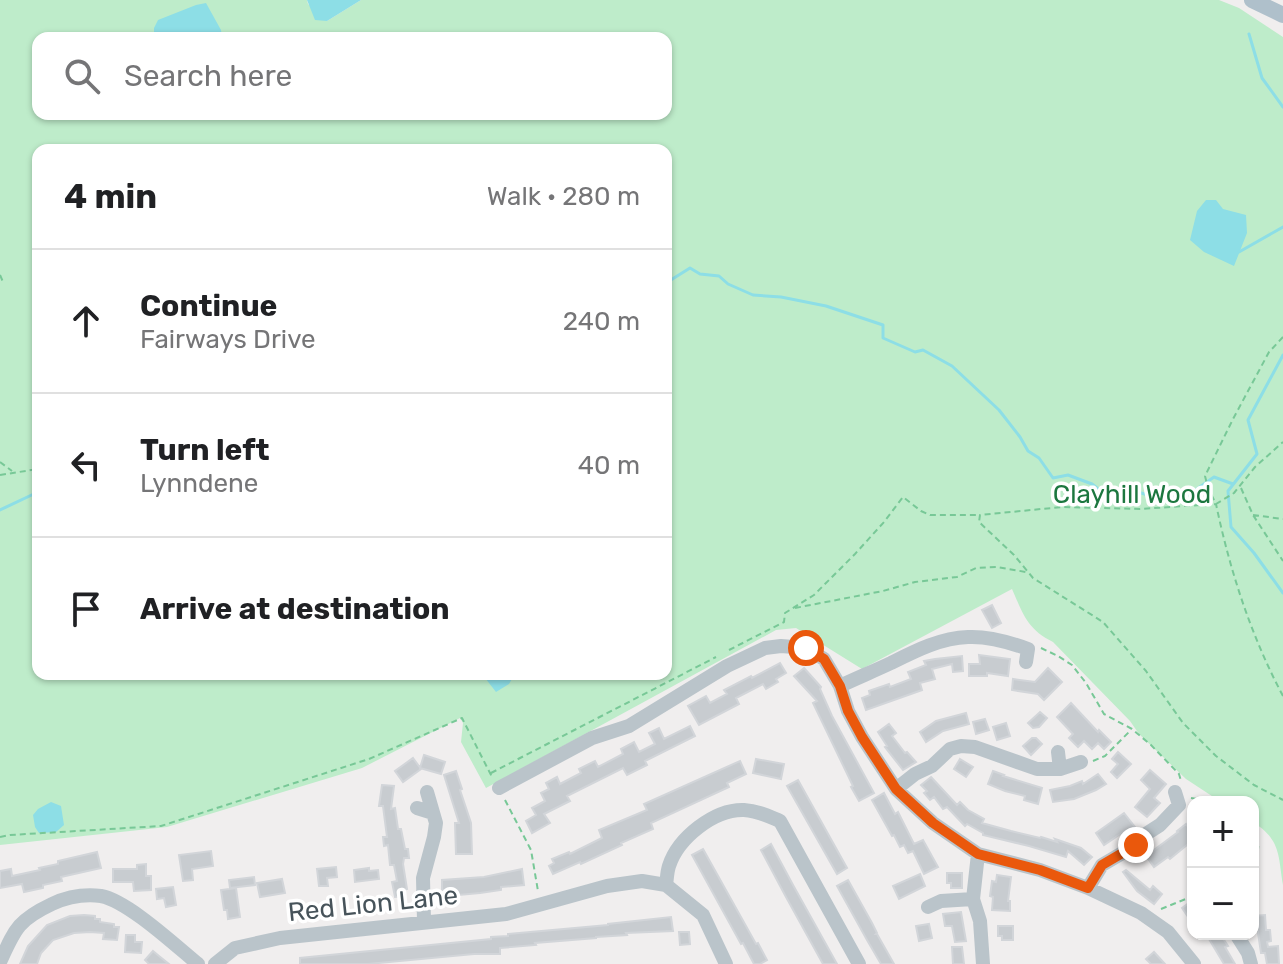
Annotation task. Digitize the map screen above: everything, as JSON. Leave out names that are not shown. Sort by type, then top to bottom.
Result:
[{"type":"main road","points":[[1252,0],[1283,15]]},
{"type":"street","points":[[840,686],[941,641],[986,638],[1012,643],[1031,652]]},
{"type":"street","points":[[499,788],[592,738],[629,726],[727,666],[765,648],[806,648],[824,659],[840,686],[848,711],[862,737],[896,789],[933,823],[978,854],[1040,870],[1088,888],[1145,916],[1168,932],[1194,964]]},
{"type":"street","points":[[896,789],[915,774],[932,766],[950,749],[961,746],[975,747],[1037,769],[1060,769],[1081,762]]},
{"type":"street","points":[[1058,752],[1060,769]]},
{"type":"street","points":[[424,921],[423,878],[436,823],[427,792]]},
{"type":"street","points":[[1088,888],[1102,865],[1136,845],[1160,825],[1183,797]]},
{"type":"street","points":[[417,808],[433,813]]},
{"type":"street","points":[[726,964],[703,915],[666,885],[668,869],[685,838],[720,814],[740,810],[762,813],[780,821],[859,964]]},
{"type":"street","points":[[978,854],[973,899],[980,921],[983,964]]},
{"type":"street","name":"Red Lion Lane","points":[[215,964],[235,948],[280,938],[506,914],[619,884],[642,881],[666,885]]},
{"type":"street","points":[[0,962],[22,921],[60,900],[82,895],[104,897],[128,909],[198,964]]},
{"type":"street","points":[[935,900],[973,899]]},
{"type":"street","points":[[1240,940],[1251,964]]},
{"type":"path","points":[[0,275],[3,282]]},
{"type":"path","points":[[1283,337],[1269,352],[1205,476],[1216,504],[1235,580],[1264,661],[1283,696]]},
{"type":"path","points":[[672,680],[784,622],[785,613],[814,595],[855,554],[903,497],[930,515],[980,515],[1062,507],[1140,509],[1216,504],[1234,493],[1255,467],[1283,442]]},
{"type":"path","points":[[0,462],[13,472]]},
{"type":"path","points":[[0,475],[32,470]]},
{"type":"path","points":[[1240,486],[1253,515],[1283,561]]},
{"type":"path","points":[[980,515],[979,522],[1014,555],[1026,572],[1103,622],[1146,671],[1183,723],[1216,756],[1254,785],[1283,800]]},
{"type":"path","points":[[1253,515],[1283,519]]},
{"type":"path","points":[[794,608],[915,582],[957,577],[976,568],[997,567],[1026,572]]},
{"type":"path","points":[[1031,652],[1042,649],[1072,665],[1104,714],[1132,729],[1179,774],[1183,797]]},
{"type":"path","points":[[490,774],[672,680]]},
{"type":"path","points":[[0,837],[161,826],[369,759],[462,718],[531,850],[541,904]]},
{"type":"path","points":[[1081,762],[1095,761],[1105,756],[1132,729]]},
{"type":"path","points":[[1145,916],[1187,898]]},
{"type":"green space","name":"Clayhill Wood","points":[[0,0],[307,0],[327,21],[361,0],[1219,0],[1239,8],[1283,37],[1283,885],[1277,849],[1269,835],[1259,827],[1259,796],[1212,796],[1186,779],[1053,642],[1032,626],[1012,589],[862,669],[796,628],[776,630],[486,788],[461,742],[463,723],[460,718],[362,768],[167,827],[0,845]]},
{"type":"water","points":[[307,0],[361,0],[327,21],[315,20]]},
{"type":"water","points":[[206,3],[221,32],[154,32],[158,20]]},
{"type":"water","points":[[1206,200],[1216,200],[1223,209],[1246,215],[1247,233],[1234,266],[1204,252],[1190,240],[1197,211]]},
{"type":"water","points":[[487,680],[511,680],[509,684],[496,692]]},
{"type":"water","points":[[51,802],[61,806],[64,825],[56,832],[39,833],[33,815]]},
{"type":"building","points":[[992,605],[1001,623],[992,628],[982,610]]},
{"type":"building","points":[[979,655],[1010,659],[1008,676],[987,673],[987,676],[969,676],[969,664],[980,664]]},
{"type":"building","points":[[962,656],[963,671],[953,672],[952,664],[932,669],[935,679],[920,683],[922,690],[866,710],[862,698],[870,695],[869,691],[911,679],[908,672],[926,665],[924,661]]},
{"type":"building","points":[[780,663],[786,673],[776,679],[778,682],[766,689],[763,684],[736,698],[739,704],[699,725],[688,706],[706,696],[710,703],[727,694],[724,690]]},
{"type":"building","points":[[804,668],[821,687],[832,716],[874,793],[859,801],[813,703],[817,701],[794,676]]},
{"type":"building","points":[[1048,668],[1062,682],[1044,700],[1038,694],[1012,690],[1013,679],[1035,682]]},
{"type":"building","points":[[1071,703],[1111,742],[1104,749],[1098,743],[1092,749],[1084,741],[1078,747],[1069,738],[1073,734],[1057,717]]},
{"type":"building","points":[[1040,712],[1047,718],[1039,727],[1033,728],[1028,723]]},
{"type":"building","points":[[966,713],[969,724],[943,731],[926,742],[920,732],[936,721]]},
{"type":"building","points":[[985,719],[989,730],[976,734],[973,722]]},
{"type":"building","points":[[1006,723],[1010,736],[997,740],[993,727]]},
{"type":"building","points":[[889,724],[896,733],[892,736],[916,762],[903,770],[878,732]]},
{"type":"building","points":[[690,726],[695,736],[645,761],[647,765],[627,775],[623,768],[567,796],[570,801],[544,814],[550,823],[532,833],[526,821],[536,815],[532,808],[545,801],[541,793],[549,789],[546,783],[557,777],[560,784],[595,761],[598,767],[623,754],[621,749],[634,742],[639,752],[655,744],[649,733],[659,728],[664,739]]},
{"type":"building","points":[[1032,738],[1042,744],[1031,755],[1023,746]]},
{"type":"building","points":[[1118,752],[1131,764],[1117,778],[1111,772],[1118,764],[1112,759]]},
{"type":"building","points":[[424,755],[445,762],[441,774],[420,768]]},
{"type":"building","points":[[413,758],[421,769],[403,782],[395,771]]},
{"type":"building","points":[[756,759],[784,764],[781,779],[753,773]]},
{"type":"building","points":[[960,759],[973,767],[966,777],[954,769]]},
{"type":"building","points":[[740,761],[746,774],[727,783],[729,787],[651,823],[653,829],[622,845],[553,874],[549,866],[554,863],[552,859],[602,838],[599,830],[647,810],[644,804]]},
{"type":"building","points":[[1150,770],[1166,784],[1154,798],[1160,803],[1147,817],[1135,807],[1150,789],[1141,780]]},
{"type":"building","points":[[456,771],[471,823],[472,854],[456,854],[455,823],[459,823],[444,775]]},
{"type":"building","points":[[993,771],[1042,788],[1038,804],[1024,800],[1025,796],[988,784]]},
{"type":"building","points":[[1098,774],[1106,784],[1074,799],[1053,802],[1050,790],[1082,781],[1083,784]]},
{"type":"building","points":[[931,777],[957,805],[960,802],[984,819],[982,823],[1057,842],[1055,839],[1081,848],[1092,857],[1084,865],[1068,851],[1066,857],[983,835],[967,824],[965,826],[947,807],[943,809],[934,797],[930,800],[921,785]]},
{"type":"building","points":[[798,780],[847,868],[837,874],[787,786]]},
{"type":"building","points":[[382,785],[394,786],[391,809],[395,808],[398,829],[401,829],[405,849],[408,849],[409,858],[404,858],[403,864],[407,889],[403,890],[404,896],[395,897],[392,882],[397,881],[394,865],[390,865],[388,845],[384,846],[383,837],[387,837],[383,806],[379,806]]},
{"type":"building","points":[[884,793],[895,814],[898,812],[914,844],[923,840],[938,867],[924,874],[913,851],[908,853],[904,845],[900,847],[872,800]]},
{"type":"building","points":[[1124,813],[1135,827],[1104,845],[1096,833]]},
{"type":"building","points":[[1186,824],[1187,845],[1154,867],[1146,856]]},
{"type":"building","points":[[771,844],[837,964],[823,964],[786,897],[761,850]]},
{"type":"building","points":[[703,849],[767,960],[760,964],[754,964],[741,944],[692,855]]},
{"type":"building","points":[[211,851],[213,866],[192,869],[193,880],[183,881],[179,855]]},
{"type":"building","points":[[97,852],[101,868],[61,877],[62,881],[24,892],[22,884],[0,888],[0,871],[11,869],[12,876]]},
{"type":"building","points":[[146,864],[146,876],[151,876],[151,890],[134,891],[133,882],[113,882],[113,869],[137,869],[137,865]]},
{"type":"building","points":[[336,867],[337,877],[327,878],[328,886],[319,886],[317,869]]},
{"type":"building","points":[[369,868],[369,871],[378,870],[379,879],[355,882],[354,870]]},
{"type":"building","points":[[522,869],[524,885],[448,896],[448,890],[442,890],[442,880],[484,877]]},
{"type":"building","points":[[1126,870],[1150,890],[1153,886],[1162,894],[1154,904],[1137,891],[1123,872]]},
{"type":"building","points":[[947,873],[962,873],[962,888],[951,888],[951,883],[947,883]]},
{"type":"building","points":[[920,874],[925,886],[899,899],[893,886]]},
{"type":"building","points":[[997,875],[1011,877],[1010,911],[992,910],[992,881],[996,882]]},
{"type":"building","points":[[254,877],[255,885],[230,888],[229,880]]},
{"type":"building","points":[[282,879],[285,893],[260,897],[257,883]]},
{"type":"building","points":[[848,880],[894,964],[881,964],[837,886]]},
{"type":"building","points":[[173,887],[176,905],[166,907],[164,898],[157,899],[156,889]]},
{"type":"building","points":[[236,888],[240,917],[228,919],[221,890]]},
{"type":"building","points":[[961,912],[966,941],[955,942],[952,926],[945,926],[943,914]]},
{"type":"building","points":[[1265,915],[1266,930],[1270,930],[1268,947],[1278,946],[1279,964],[1267,964],[1265,953],[1261,953],[1259,916]]},
{"type":"building","points":[[70,916],[95,916],[100,922],[119,927],[117,940],[103,939],[104,933],[74,933],[53,940],[41,953],[37,964],[20,964],[28,946],[47,925]]},
{"type":"building","points":[[671,917],[673,931],[535,943],[500,948],[500,954],[368,964],[300,964],[300,958]]},
{"type":"building","points":[[929,924],[932,938],[919,941],[916,926]]},
{"type":"building","points":[[998,926],[1013,926],[1013,940],[1002,940],[1002,936],[998,936]]},
{"type":"building","points":[[679,932],[689,932],[690,944],[680,945]]},
{"type":"building","points":[[126,935],[135,935],[135,942],[142,942],[141,953],[125,952]]},
{"type":"building","points":[[1210,940],[1224,940],[1228,946],[1225,947],[1235,964],[1224,964]]},
{"type":"building","points":[[952,947],[962,947],[964,964],[953,964]]},
{"type":"building","points":[[153,951],[169,964],[149,964],[145,960]]},
{"type":"building","points":[[1154,952],[1165,964],[1151,964],[1146,959]]},
{"type":"waterway","points":[[1249,34],[1262,78],[1283,107]]},
{"type":"waterway","points":[[1239,252],[1283,227]]},
{"type":"waterway","points":[[672,279],[690,268],[700,274],[719,276],[728,284],[753,295],[826,306],[883,325],[883,338],[915,352],[923,350],[952,366],[999,410],[1028,451],[1039,458],[1053,478],[1068,475],[1092,484],[1102,492],[1122,494],[1131,490],[1158,498],[1184,498],[1214,477],[1233,484]]},
{"type":"waterway","points":[[1283,355],[1248,420],[1257,454],[1228,491],[1231,527],[1283,593]]},
{"type":"waterway","points":[[0,510],[32,495]]},
{"type":"route","points":[[806,648],[824,659],[840,686],[848,711],[862,737],[896,789],[933,823],[978,854],[1040,870],[1088,888],[1102,865],[1136,845]]}]
